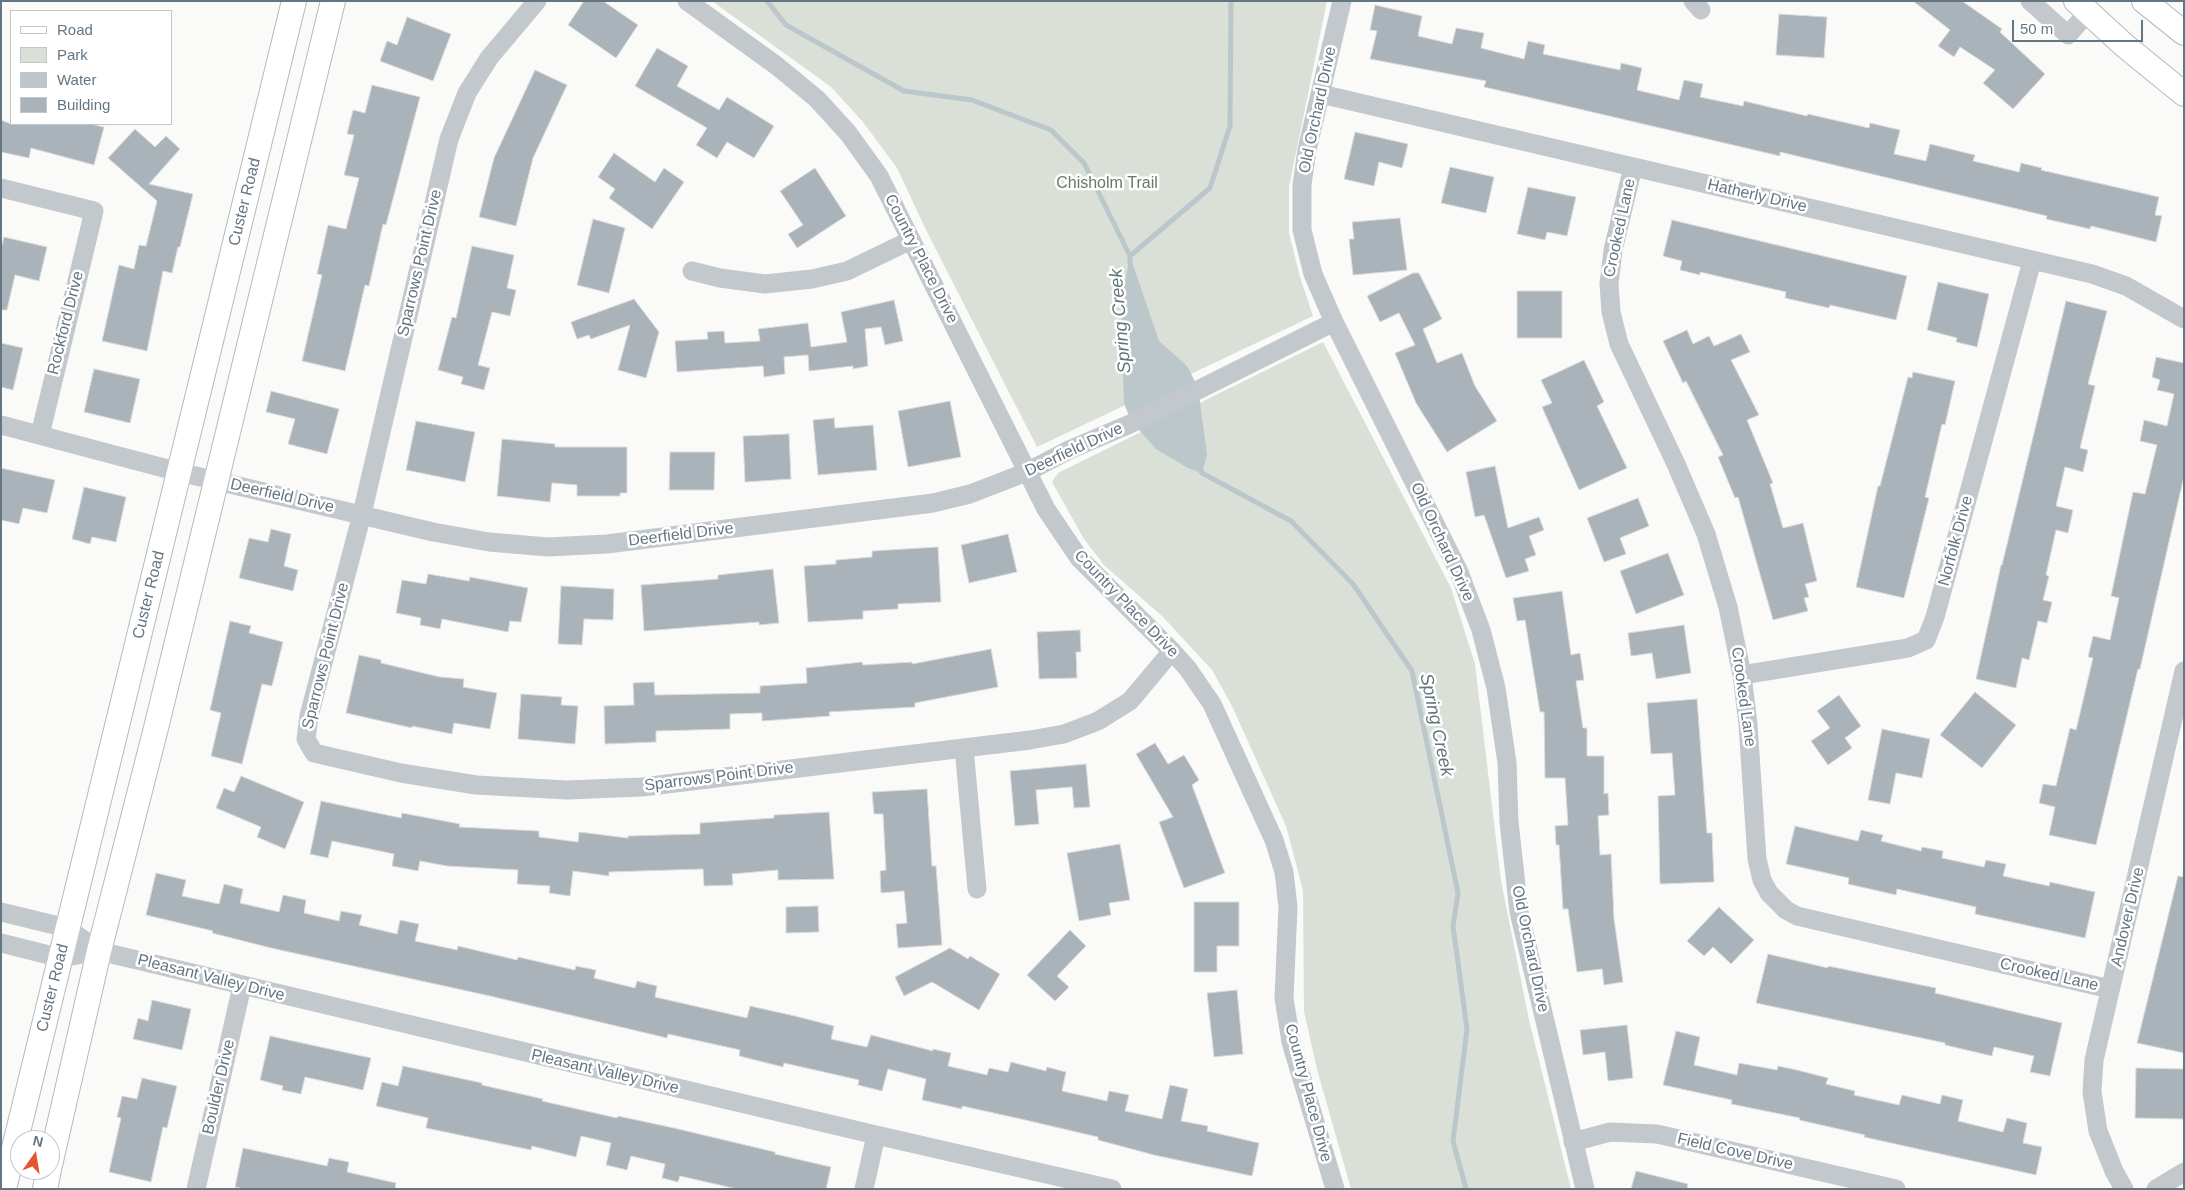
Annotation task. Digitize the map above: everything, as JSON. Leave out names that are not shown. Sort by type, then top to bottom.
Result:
[{"type":"main road","name":"Custer Road","points":[[4,1189],[294,1]]},
{"type":"main road","points":[[58,1130],[99,951],[217,480],[333,1]]},
{"type":"main road","points":[[2144,1],[2184,33]]},
{"type":"main road","points":[[2082,7],[2125,46],[2184,94]]},
{"type":"street","name":"Sparrows Point Drive","points":[[537,1],[489,58],[467,93],[449,140],[362,514],[309,716],[306,739],[314,753],[401,773],[476,785],[567,790],[642,787],[1038,739],[1064,734],[1098,721],[1130,701],[1172,651]]},
{"type":"street","name":"Country Place Drive","points":[[688,1],[777,66],[817,99],[848,133],[879,176],[1046,509],[1079,558],[1188,668],[1212,704],[1274,840],[1284,872],[1288,907],[1284,998],[1290,1042],[1334,1189]]},
{"type":"street","name":"Old Orchard Drive","points":[[1342,1],[1322,94],[1307,150],[1302,184],[1302,230],[1313,274],[1334,322],[1459,572],[1481,630],[1496,688],[1507,763],[1509,822],[1519,912],[1585,1189]]},
{"type":"street","points":[[2030,1],[2068,36],[2082,7]]},
{"type":"street","name":"Hatherly Drive","points":[[1322,94],[2092,274],[2126,286],[2184,319]]},
{"type":"street","name":"Crooked Lane","points":[[1633,167],[1613,250],[1608,284],[1611,312],[1619,344],[1676,464],[1706,534],[1728,607],[1742,675],[1748,724],[1757,860],[1765,887],[1786,910],[1797,916],[2110,990]]},
{"type":"street","name":"Rockford Drive","points":[[1,188],[94,211],[40,435]]},
{"type":"street","points":[[692,271],[720,278],[765,284],[812,279],[847,271],[911,240]]},
{"type":"street","name":"Norfolk Drive","points":[[1742,675],[1908,648],[1926,640],[1935,617],[2032,260]]},
{"type":"street","name":"Deerfield Drive","points":[[1,425],[179,472],[433,532],[489,542],[548,547],[607,544],[933,503],[970,494],[1027,472],[1069,450],[1130,424],[1334,322]]},
{"type":"street","name":"Andover Drive","points":[[2124,1189],[2114,1171],[2098,1131],[2092,1092],[2094,1060],[2184,671]]},
{"type":"street","points":[[964,748],[977,889]]},
{"type":"street","name":"Pleasant Valley Drive","points":[[1,912],[67,928],[99,951],[1112,1189]]},
{"type":"street","name":"Pleasant Valley Drive","points":[[1,943],[60,958],[99,951]]},
{"type":"street","name":"Boulder Drive","points":[[196,1189],[242,986]]},
{"type":"street","name":"Field Cove Drive","points":[[1573,1142],[1610,1132],[1657,1134],[1896,1189]]},
{"type":"street","points":[[864,1189],[876,1135]]},
{"type":"street","points":[[2156,1189],[2184,1172]]},
{"type":"green space","name":"Chisholm Trail","points":[[712,1],[1327,1],[1289,187],[1289,233],[1300,277],[1313,316],[1037,447],[928,234],[897,168],[863,122],[831,87]]},
{"type":"green space","points":[[1323,342],[1451,588],[1475,664],[1501,881],[1529,1020],[1571,1189],[1351,1189],[1318,1073],[1304,1012],[1303,890],[1286,826],[1232,706],[1212,670],[1163,617],[1104,565],[1084,539],[1052,482],[1058,473]]},
{"type":"water","points":[[1130,256],[1159,341],[1187,366],[1198,387],[1207,455],[1202,473],[1188,468],[1156,449],[1131,421],[1124,403],[1121,301]]},
{"type":"building","points":[[584,1],[603,1],[638,25],[616,58],[568,25]]},
{"type":"building","points":[[1913,1],[1962,1],[2002,29],[2000,32],[2045,74],[2013,109],[1983,83],[1995,70],[1960,47],[1954,57],[1938,46],[1950,30]]},
{"type":"building","points":[[1375,5],[1422,16],[1418,36],[1452,44],[1456,28],[1484,33],[1481,48],[1524,59],[1528,41],[1545,45],[1543,54],[1620,70],[1621,63],[1642,68],[1637,90],[1679,100],[1684,80],[1703,84],[1700,97],[1743,106],[1744,101],[1869,128],[1870,123],[1900,130],[1894,154],[1926,161],[1930,144],[1975,155],[1973,161],[2019,172],[2021,163],[2042,168],[2041,170],[2159,197],[2155,215],[2162,216],[2156,242],[2091,226],[2090,229],[2046,219],[2047,216],[1780,152],[1780,156],[1484,87],[1486,81],[1370,59],[1377,31],[1370,30]]},
{"type":"building","points":[[1779,14],[1827,17],[1824,58],[1776,55]]},
{"type":"building","points":[[407,17],[451,34],[433,81],[380,61],[387,41],[397,45]]},
{"type":"building","points":[[657,48],[688,66],[677,86],[719,110],[727,97],[774,126],[754,158],[727,142],[717,158],[696,145],[707,128],[635,86]]},
{"type":"building","points":[[535,70],[567,85],[533,158],[516,226],[479,217],[494,158]]},
{"type":"building","points":[[372,85],[420,97],[386,225],[383,224],[369,286],[365,285],[345,371],[302,361],[322,275],[317,274],[328,225],[346,229],[359,178],[344,175],[354,135],[347,134],[353,110],[365,113]]},
{"type":"building","points":[[1,120],[10,125],[95,125],[104,127],[94,165],[31,148],[29,158],[1,152]]},
{"type":"building","points":[[135,129],[155,147],[166,136],[180,149],[149,184],[193,194],[172,273],[163,271],[147,351],[102,341],[119,265],[134,269],[139,245],[146,246],[157,201],[108,158]]},
{"type":"building","points":[[1355,132],[1408,144],[1402,168],[1379,162],[1374,186],[1344,179]]},
{"type":"building","points":[[614,153],[655,182],[664,168],[684,182],[652,229],[609,198],[615,189],[598,177]]},
{"type":"building","points":[[1450,167],[1494,177],[1486,213],[1441,203]]},
{"type":"building","points":[[815,168],[846,216],[797,248],[788,234],[803,225],[780,191]]},
{"type":"building","points":[[1528,187],[1576,197],[1567,236],[1547,232],[1545,240],[1517,234]]},
{"type":"building","points":[[1400,218],[1407,270],[1353,275],[1349,239],[1354,239],[1352,222]]},
{"type":"building","points":[[593,219],[625,228],[609,293],[577,285]]},
{"type":"building","points":[[1672,220],[1907,276],[1896,320],[1830,305],[1829,308],[1785,298],[1786,292],[1700,272],[1700,275],[1680,270],[1682,261],[1663,256]]},
{"type":"building","points":[[4,237],[47,247],[39,281],[15,275],[7,310],[1,310],[1,249]]},
{"type":"building","points":[[472,246],[514,255],[507,288],[516,290],[510,316],[492,312],[478,365],[490,368],[484,390],[461,384],[463,377],[438,370],[452,317],[456,318]]},
{"type":"building","points":[[1413,273],[1419,273],[1442,319],[1423,329],[1437,363],[1462,353],[1475,386],[1497,421],[1447,452],[1416,403],[1395,353],[1415,345],[1399,313],[1380,322],[1367,296]]},
{"type":"building","points":[[1938,282],[1989,294],[1977,347],[1956,342],[1957,338],[1927,330]]},
{"type":"building","points":[[1517,291],[1562,291],[1562,338],[1517,338]]},
{"type":"building","points":[[634,299],[659,332],[646,378],[618,370],[630,325],[591,339],[589,335],[577,339],[571,322]]},
{"type":"building","points":[[894,300],[903,341],[885,345],[881,327],[865,329],[868,366],[853,369],[853,366],[809,371],[808,355],[784,357],[785,374],[764,377],[763,366],[677,372],[675,341],[708,339],[707,332],[724,331],[725,343],[760,341],[758,329],[808,323],[811,347],[847,342],[841,312]]},
{"type":"building","points":[[2066,301],[2107,311],[2088,384],[2095,386],[2080,448],[2088,450],[2083,472],[2065,467],[2056,506],[2073,510],[2068,533],[2056,530],[2046,575],[2049,576],[2043,600],[2052,602],[2047,623],[2038,621],[2029,660],[2022,658],[2016,688],[1976,679],[2001,565]]},
{"type":"building","points":[[1687,330],[1693,344],[1709,336],[1714,346],[1741,334],[1750,352],[1731,360],[1759,415],[1747,420],[1773,483],[1770,484],[1783,528],[1803,523],[1817,581],[1805,584],[1809,597],[1804,598],[1808,611],[1773,620],[1738,497],[1735,498],[1718,457],[1723,455],[1686,381],[1683,383],[1663,341]]},
{"type":"building","points":[[1,343],[23,348],[13,390],[1,387]]},
{"type":"building","points":[[2156,357],[2184,363],[2184,476],[2140,669],[2138,669],[2096,845],[2049,835],[2055,807],[2039,803],[2043,784],[2056,786],[2070,728],[2076,730],[2093,658],[2088,657],[2093,636],[2110,640],[2119,598],[2111,596],[2133,492],[2145,494],[2157,445],[2140,441],[2144,420],[2167,426],[2174,394],[2157,390],[2160,380],[2152,377]]},
{"type":"building","points":[[1584,360],[1604,402],[1597,406],[1627,468],[1579,490],[1542,407],[1552,403],[1541,380]]},
{"type":"building","points":[[94,369],[140,379],[130,423],[84,412]]},
{"type":"building","points":[[1913,372],[1955,381],[1945,425],[1942,424],[1925,497],[1929,498],[1904,598],[1856,587],[1878,486],[1880,486],[1908,377],[1912,378]]},
{"type":"building","points":[[271,391],[339,409],[327,454],[288,444],[295,419],[266,412]]},
{"type":"building","points":[[950,401],[961,457],[908,467],[898,411]]},
{"type":"building","points":[[834,418],[835,428],[873,425],[877,470],[818,475],[813,420]]},
{"type":"building","points":[[416,421],[475,432],[465,482],[406,470]]},
{"type":"building","points":[[789,434],[791,479],[745,482],[743,436]]},
{"type":"building","points":[[502,439],[555,444],[555,447],[627,447],[627,493],[620,493],[620,496],[577,496],[577,485],[552,483],[550,502],[497,496]]},
{"type":"building","points":[[670,452],[715,452],[714,490],[669,490]]},
{"type":"building","points":[[1495,466],[1508,528],[1539,517],[1544,530],[1529,536],[1536,555],[1525,559],[1529,571],[1506,578],[1484,515],[1475,517],[1466,472]]},
{"type":"building","points":[[1,468],[55,480],[47,513],[23,508],[19,524],[1,520]]},
{"type":"building","points":[[84,487],[126,497],[116,542],[92,537],[90,544],[72,539]]},
{"type":"building","points":[[1638,498],[1649,526],[1620,538],[1626,554],[1604,562],[1587,518]]},
{"type":"building","points":[[271,529],[291,534],[284,566],[298,570],[293,591],[239,578],[249,538],[268,542]]},
{"type":"building","points":[[1008,534],[1017,572],[969,583],[961,545]]},
{"type":"building","points":[[938,547],[941,602],[898,604],[898,609],[863,611],[863,619],[808,622],[804,566],[836,564],[836,560],[872,557],[872,551]]},
{"type":"building","points":[[1668,553],[1684,595],[1636,614],[1620,571]]},
{"type":"building","points":[[773,569],[779,623],[759,625],[759,622],[644,631],[641,585],[718,579],[718,575]]},
{"type":"building","points":[[428,574],[469,581],[470,577],[528,588],[521,622],[510,621],[508,632],[442,619],[440,629],[420,625],[421,618],[396,613],[402,580],[426,584]]},
{"type":"building","points":[[561,586],[614,589],[613,620],[584,619],[582,645],[558,644]]},
{"type":"building","points":[[1562,591],[1571,655],[1580,653],[1584,680],[1576,681],[1583,728],[1587,728],[1587,756],[1604,756],[1604,794],[1608,793],[1609,815],[1598,816],[1600,855],[1611,854],[1614,919],[1623,982],[1604,985],[1602,969],[1577,972],[1568,909],[1563,909],[1559,845],[1556,845],[1555,826],[1568,825],[1565,778],[1545,778],[1544,712],[1540,712],[1525,620],[1517,621],[1513,598]]},
{"type":"building","points":[[230,621],[251,626],[249,633],[283,642],[272,686],[262,684],[242,764],[211,756],[221,713],[210,710]]},
{"type":"building","points":[[1684,625],[1691,673],[1656,679],[1652,653],[1631,656],[1628,633]]},
{"type":"building","points":[[1080,630],[1081,652],[1076,652],[1077,678],[1039,679],[1037,632]]},
{"type":"building","points":[[991,649],[998,687],[915,703],[915,707],[829,712],[830,716],[762,721],[762,713],[730,714],[730,729],[656,731],[656,742],[605,744],[604,706],[634,705],[633,683],[654,682],[655,695],[760,693],[760,686],[807,683],[806,668],[862,662],[863,665],[912,662],[912,664]]},
{"type":"building","points":[[359,655],[381,660],[381,663],[440,677],[464,679],[463,687],[497,693],[490,729],[454,723],[452,734],[412,726],[412,728],[346,713]]},
{"type":"building","points":[[1975,692],[2016,725],[1982,768],[1940,735]]},
{"type":"building","points":[[521,694],[562,697],[561,705],[578,706],[575,744],[518,739]]},
{"type":"building","points":[[1839,695],[1861,726],[1845,738],[1852,748],[1828,765],[1811,741],[1830,728],[1817,711]]},
{"type":"building","points":[[1697,699],[1707,833],[1712,833],[1714,882],[1660,884],[1658,796],[1675,795],[1672,753],[1651,754],[1647,703]]},
{"type":"building","points":[[1882,729],[1930,739],[1922,778],[1896,773],[1890,804],[1868,800]]},
{"type":"building","points":[[1155,743],[1168,764],[1184,755],[1199,780],[1192,785],[1225,873],[1184,888],[1159,822],[1173,817],[1136,754]]},
{"type":"building","points":[[1086,764],[1090,807],[1074,808],[1072,787],[1036,790],[1039,824],[1015,826],[1010,771]]},
{"type":"building","points":[[241,776],[304,802],[285,849],[257,837],[261,827],[216,808],[224,788],[234,792]]},
{"type":"building","points":[[927,789],[932,866],[936,866],[942,945],[898,948],[896,924],[907,923],[904,891],[881,893],[880,871],[886,870],[883,814],[874,814],[872,792]]},
{"type":"building","points":[[321,801],[401,818],[402,813],[460,824],[459,827],[539,831],[539,837],[578,842],[579,832],[628,838],[628,836],[700,834],[700,823],[774,818],[774,815],[829,812],[834,879],[778,880],[778,870],[732,874],[733,885],[704,886],[703,869],[609,872],[609,876],[573,871],[570,896],[549,893],[550,886],[517,884],[518,870],[447,866],[420,861],[418,871],[392,866],[394,854],[332,841],[328,858],[310,854]]},
{"type":"building","points":[[1795,826],[1858,841],[1861,830],[1883,835],[1881,841],[1921,851],[1922,847],[1943,851],[1942,858],[1984,867],[1986,860],[2006,864],[2003,876],[2049,886],[2050,882],[2095,892],[2085,938],[1975,914],[1976,907],[1897,889],[1896,895],[1848,884],[1849,878],[1786,864]]},
{"type":"building","points":[[1120,844],[1130,900],[1109,903],[1111,915],[1079,921],[1067,853]]},
{"type":"building","points":[[156,873],[186,880],[182,896],[219,904],[224,884],[243,889],[240,903],[279,912],[283,895],[306,900],[304,913],[339,921],[341,911],[362,915],[359,925],[397,934],[400,920],[419,924],[415,941],[457,950],[458,946],[517,960],[518,957],[575,970],[576,966],[596,970],[594,978],[635,988],[637,981],[657,986],[655,997],[747,1018],[750,1006],[795,1016],[834,1026],[831,1039],[867,1047],[871,1035],[933,1051],[933,1049],[951,1053],[948,1066],[987,1075],[989,1068],[1008,1072],[1011,1062],[1046,1071],[1047,1067],[1066,1072],[1062,1091],[1107,1101],[1109,1091],[1129,1095],[1125,1111],[1162,1119],[1170,1085],[1188,1089],[1181,1121],[1208,1126],[1207,1131],[1259,1143],[1252,1176],[1154,1155],[1098,1140],[1098,1137],[1021,1119],[962,1106],[962,1109],[922,1100],[926,1079],[888,1069],[882,1091],[858,1085],[859,1080],[784,1063],[783,1067],[739,1056],[740,1050],[668,1034],[667,1038],[490,996],[271,948],[212,933],[213,931],[146,915]]},
{"type":"building","points":[[2178,876],[2184,877],[2184,1053],[2137,1043]]},
{"type":"building","points":[[1194,902],[1239,902],[1239,946],[1217,946],[1217,972],[1194,972]]},
{"type":"building","points":[[818,906],[819,932],[786,933],[786,907]]},
{"type":"building","points":[[1719,907],[1754,940],[1731,964],[1713,947],[1704,956],[1687,941]]},
{"type":"building","points":[[1070,930],[1086,946],[1057,976],[1069,987],[1055,1001],[1027,975]]},
{"type":"building","points":[[950,948],[968,959],[970,956],[1000,974],[979,1010],[932,982],[904,996],[895,977]]},
{"type":"building","points":[[1768,954],[1828,968],[1828,966],[1936,988],[1935,993],[2062,1023],[2050,1076],[2030,1072],[2034,1056],[1994,1047],[1992,1056],[1945,1045],[1945,1043],[1756,1003]]},
{"type":"building","points":[[1237,990],[1243,1054],[1214,1057],[1207,993]]},
{"type":"building","points":[[152,1000],[191,1009],[182,1050],[133,1039],[138,1018],[148,1021]]},
{"type":"building","points":[[1627,1025],[1633,1078],[1608,1081],[1605,1052],[1583,1055],[1580,1030]]},
{"type":"building","points":[[1676,1031],[1700,1037],[1694,1065],[1737,1075],[1739,1063],[1777,1070],[1778,1066],[1828,1078],[1826,1084],[1855,1091],[1854,1095],[1899,1105],[1902,1095],[1940,1104],[1942,1095],[1963,1100],[1958,1121],[2003,1132],[2007,1118],[2027,1123],[2023,1143],[2042,1147],[2036,1175],[1864,1137],[1865,1135],[1799,1120],[1800,1118],[1731,1104],[1732,1100],[1663,1085]]},
{"type":"building","points":[[270,1036],[371,1058],[363,1090],[305,1077],[301,1094],[282,1090],[283,1086],[260,1080]]},
{"type":"building","points":[[403,1066],[482,1083],[482,1085],[543,1099],[542,1101],[617,1118],[618,1116],[674,1128],[831,1167],[826,1189],[737,1189],[680,1176],[678,1182],[662,1178],[665,1164],[631,1156],[627,1170],[606,1165],[611,1143],[581,1136],[576,1157],[532,1146],[531,1150],[426,1128],[428,1118],[376,1106],[382,1082],[398,1086]]},
{"type":"building","points":[[2136,1068],[2184,1069],[2184,1119],[2135,1118]]},
{"type":"building","points":[[142,1078],[177,1086],[167,1128],[163,1127],[151,1182],[109,1172],[121,1118],[117,1117],[122,1096],[137,1099]]},
{"type":"building","points":[[243,1148],[327,1166],[329,1158],[349,1162],[347,1172],[396,1183],[395,1189],[244,1189],[235,1187]]},
{"type":"building","points":[[1636,1171],[1688,1184],[1687,1189],[1631,1189]]},
{"type":"waterway","name":"Spring Creek","points":[[767,1],[786,25],[904,91],[972,100],[1051,130],[1084,163],[1130,256],[1130,262]]},
{"type":"waterway","name":"Spring Creek","points":[[1130,256],[1210,188],[1230,126],[1231,1]]},
{"type":"waterway","name":"Spring Creek","points":[[1199,469],[1202,473],[1291,521],[1353,584],[1412,671],[1458,893],[1453,926],[1467,1029],[1453,1141],[1466,1189]]}]
